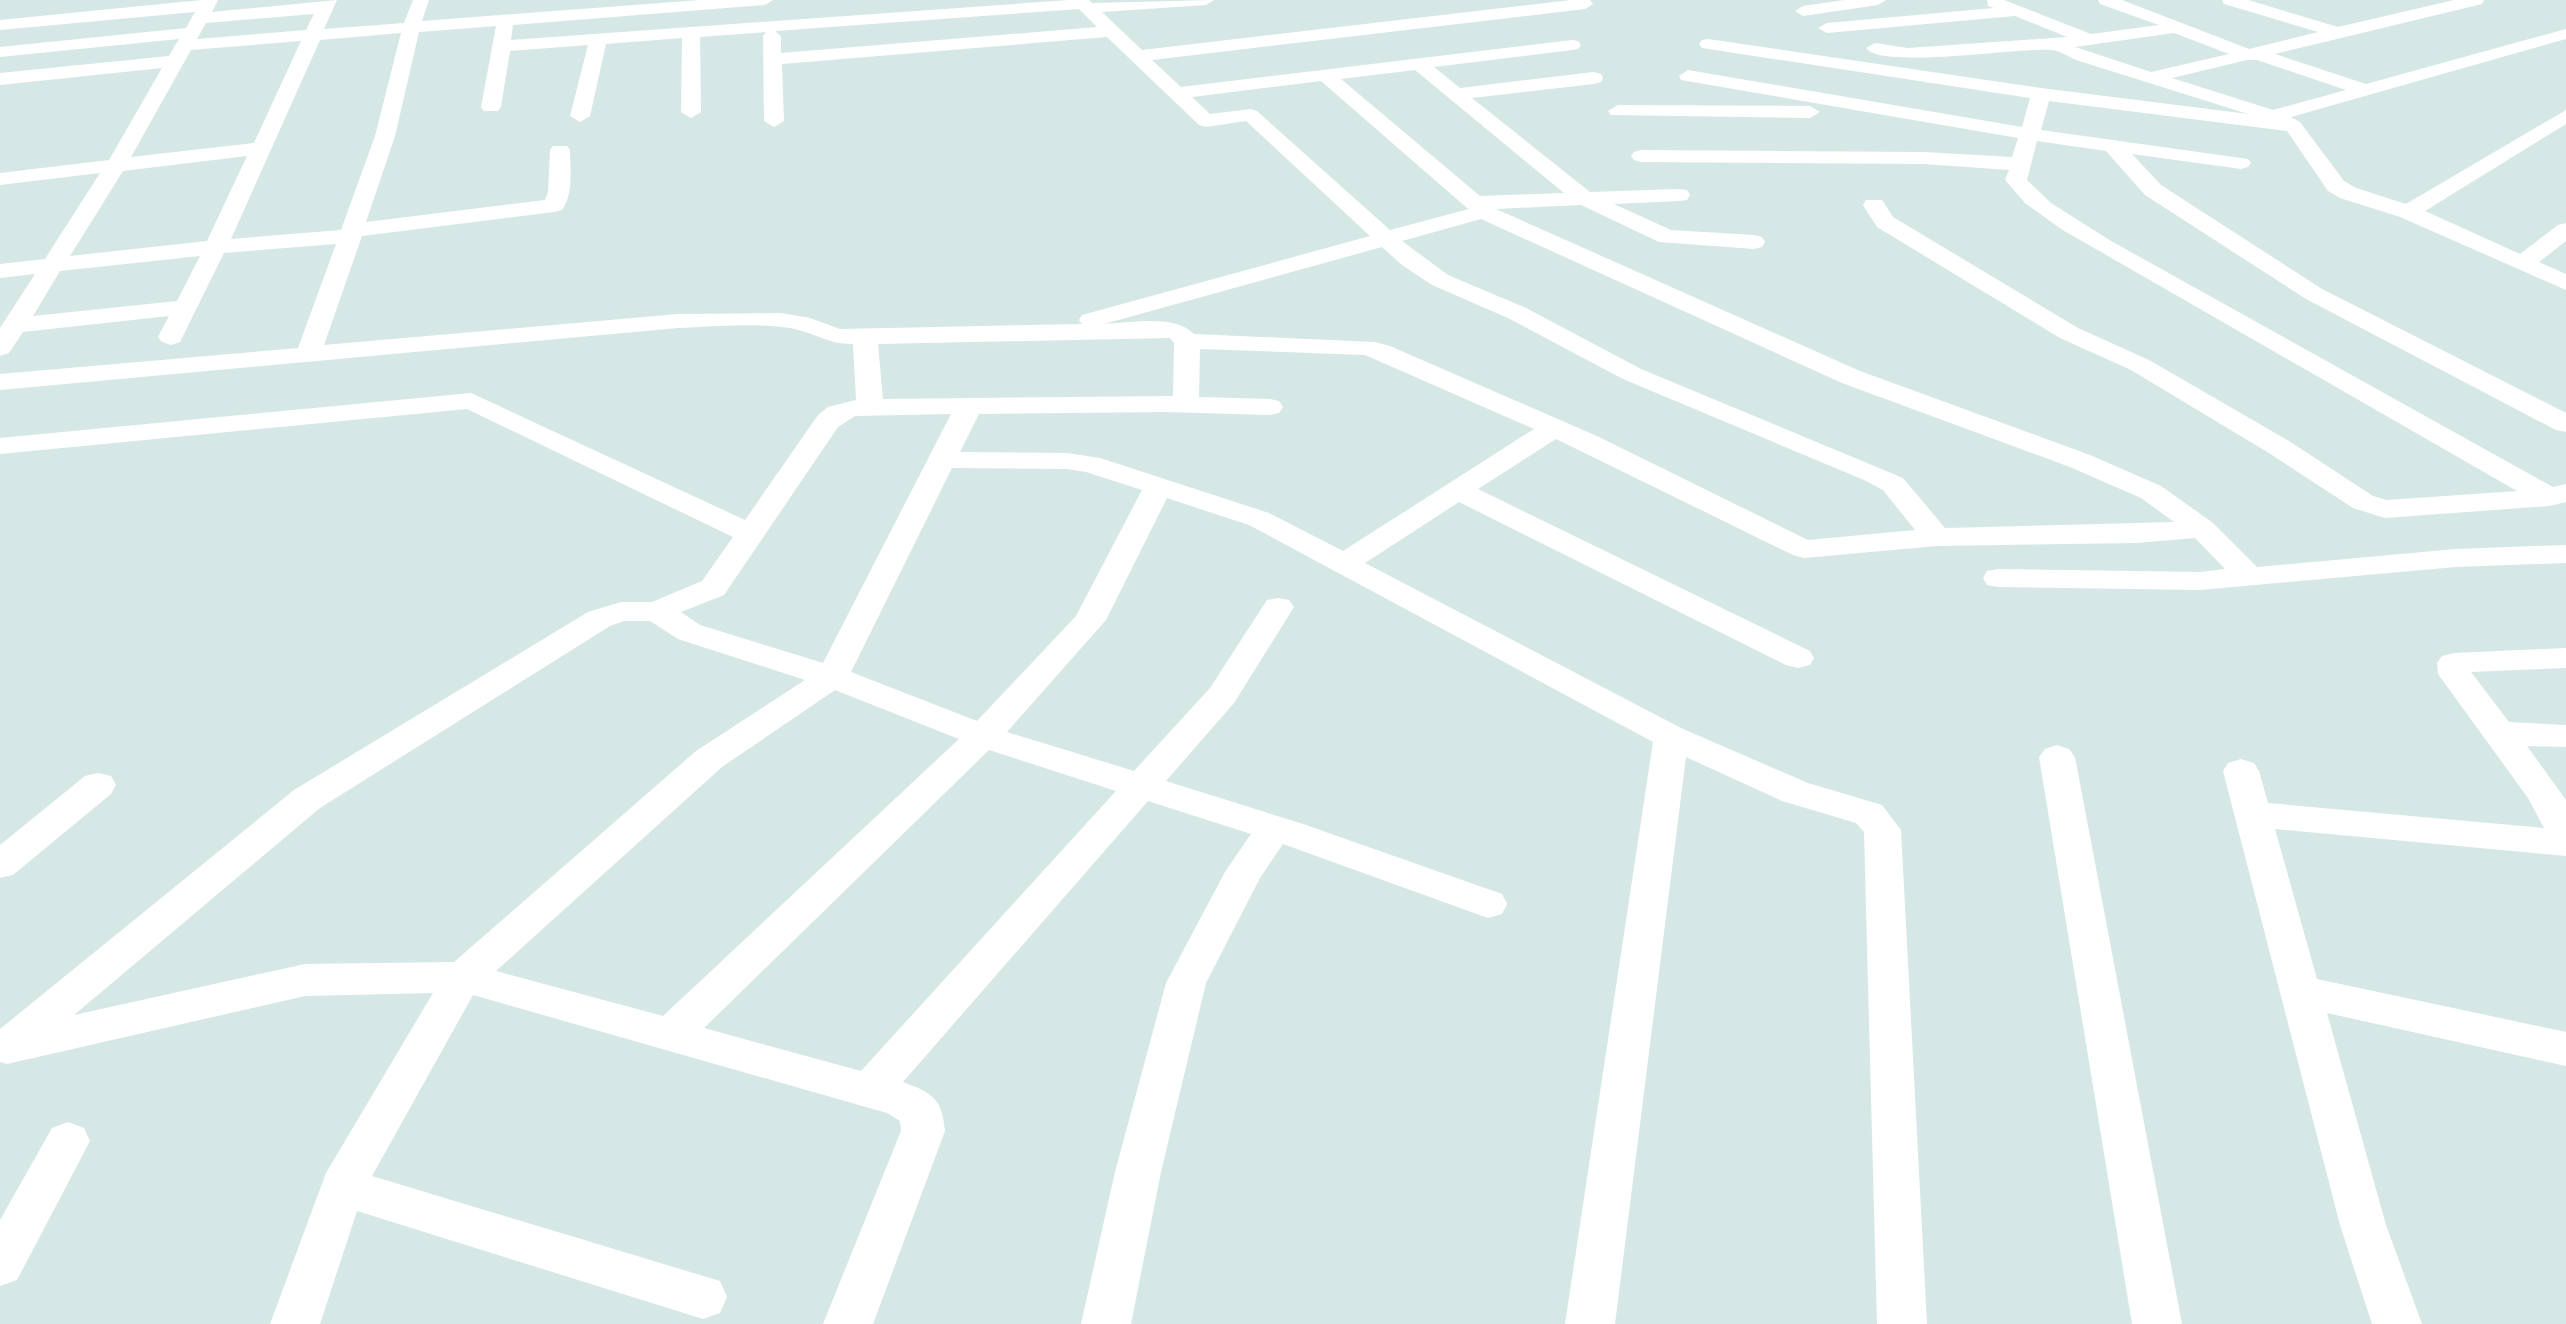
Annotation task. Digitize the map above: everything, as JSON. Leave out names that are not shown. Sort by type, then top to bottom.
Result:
[{"type":"street","points":[[309,353],[385,136],[411,27],[421,0]]},
{"type":"street","points":[[0,25],[58,17],[312,35],[506,20],[577,7],[765,0]]},
{"type":"street","points":[[774,0],[772,26],[774,121]]},
{"type":"street","points":[[501,46],[1084,4],[1206,0]]},
{"type":"street","points":[[1139,56],[1585,4],[1579,0]]},
{"type":"street","points":[[1803,11],[1878,0]]},
{"type":"street","points":[[1988,0],[2090,40]]},
{"type":"street","points":[[2106,0],[2126,4],[2173,24],[2176,28]]},
{"type":"street","points":[[2230,0],[2338,33]]},
{"type":"street","points":[[2149,77],[2254,55],[2476,0]]},
{"type":"street","points":[[0,52],[195,27],[327,4]]},
{"type":"street","points":[[171,337],[216,247],[327,4]]},
{"type":"street","points":[[1084,4],[1206,121],[1250,116],[1388,237],[1410,260],[1440,280],[1517,313],[1632,374],[1874,474],[1893,484],[1937,537]]},
{"type":"street","points":[[1827,28],[2015,10]]},
{"type":"street","points":[[491,107],[506,20]]},
{"type":"street","points":[[0,79],[195,27]]},
{"type":"street","points":[[0,348],[116,165],[195,27]]},
{"type":"street","points":[[1860,45],[1908,53],[2054,44],[2176,28],[2365,90]]},
{"type":"street","points":[[772,58],[1112,31]]},
{"type":"street","points":[[691,32],[691,112]]},
{"type":"street","points":[[1708,44],[2041,94],[2283,121],[2365,90],[2566,34]]},
{"type":"street","points":[[580,116],[598,39]]},
{"type":"street","points":[[2054,44],[2283,121],[2336,186],[2348,193],[2408,212],[2566,282]]},
{"type":"street","points":[[1178,93],[1572,45]]},
{"type":"street","points":[[1419,64],[1585,199],[1667,237],[1754,242]]},
{"type":"street","points":[[1325,75],[1480,207],[1851,377],[2080,461],[2151,492],[2202,529],[2248,575]]},
{"type":"street","points":[[1688,76],[2029,134],[2241,163]]},
{"type":"street","points":[[1457,94],[1594,78]]},
{"type":"street","points":[[2041,94],[2016,180],[2021,189],[2103,246],[2558,495]]},
{"type":"street","points":[[1618,111],[1901,112]]},
{"type":"street","points":[[2408,212],[2566,116]]},
{"type":"street","points":[[2111,144],[2153,190],[2314,294],[2566,424]]},
{"type":"street","points":[[0,179],[261,148]]},
{"type":"street","points":[[0,271],[55,263],[352,233],[554,205],[559,192],[560,150]]},
{"type":"street","points":[[1641,156],[1924,158],[2020,164]]},
{"type":"street","points":[[1046,332],[1388,237],[1480,207],[1679,195]]},
{"type":"street","points":[[1874,205],[1885,222],[2068,333],[2140,365],[2279,447],[2363,502],[2385,509],[2558,495]]},
{"type":"street","points":[[2522,264],[2566,230]]},
{"type":"street","points":[[15,326],[186,307]]},
{"type":"street","points":[[0,382],[309,353],[708,320],[793,321],[810,324],[825,334],[865,335],[1171,330],[1179,333],[1187,341],[1374,349],[1554,428],[1804,549],[1937,537],[2136,534],[2202,529]]},
{"type":"street","points":[[865,335],[870,408]]},
{"type":"street","points":[[1186,403],[1187,341]]},
{"type":"street","points":[[0,446],[471,401],[751,534]]},
{"type":"street","points":[[4,1047],[307,799],[599,619],[621,612],[657,611],[713,588],[828,421],[838,413],[852,408],[969,406],[1186,403],[1270,407]]},
{"type":"street","points":[[295,1324],[342,1186],[463,977],[709,759],[832,677],[969,406]]},
{"type":"street","points":[[1342,564],[1554,428]]},
{"type":"street","points":[[942,460],[1068,461],[1090,464],[1259,519],[1671,737],[1796,792],[1869,814],[1882,830],[1902,1324]]},
{"type":"street","points":[[670,1035],[983,736],[1090,620],[1158,487]]},
{"type":"street","points":[[1457,490],[1798,658]]},
{"type":"street","points":[[1998,578],[2199,580],[2456,558],[2566,554]]},
{"type":"street","points":[[870,1090],[1142,788],[1222,695],[1278,608]]},
{"type":"street","points":[[657,611],[689,632],[832,677],[983,736],[1142,788],[1275,828],[1488,904]]},
{"type":"street","points":[[2565,832],[2544,793],[2455,674],[2454,663],[2471,660],[2566,657]]},
{"type":"street","points":[[2499,733],[2566,736]]},
{"type":"street","points":[[1590,1324],[1671,737]]},
{"type":"street","points":[[2057,757],[2157,1324]]},
{"type":"street","points":[[2241,771],[2363,1225],[2397,1324]]},
{"type":"street","points":[[0,865],[98,785]]},
{"type":"street","points":[[2251,814],[2565,832]]},
{"type":"street","points":[[1106,1324],[1138,1172],[1186,983],[1244,872],[1275,828]]},
{"type":"street","points":[[4,1047],[305,981],[463,977],[899,1099],[921,1111],[923,1131],[848,1324]]},
{"type":"street","points":[[2299,991],[2566,1049]]},
{"type":"street","points":[[0,1265],[68,1141]]},
{"type":"street","points":[[342,1186],[703,1297]]}]
